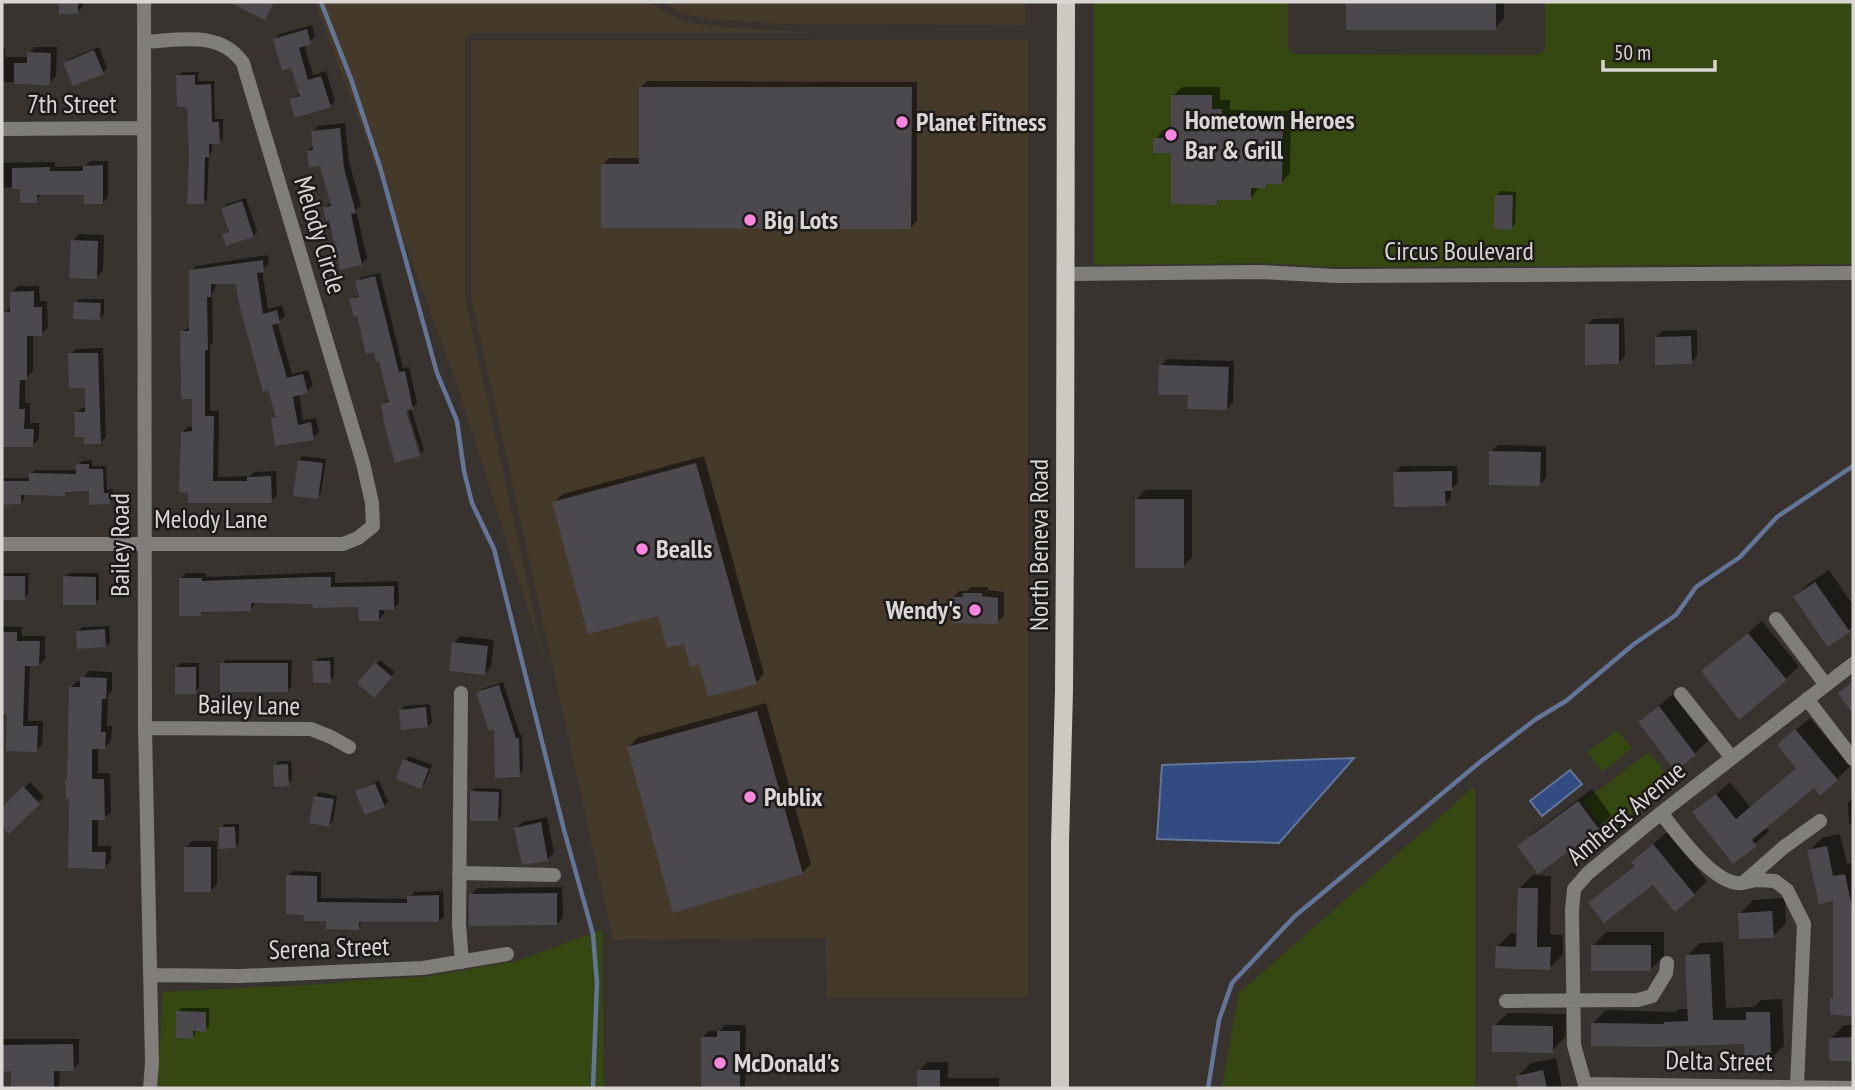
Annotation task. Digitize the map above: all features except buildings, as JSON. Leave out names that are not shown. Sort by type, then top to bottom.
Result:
[{"type":"main road","name":"North Beneva Road","points":[[1060,1088],[1060,844],[1065,594],[1066,2]]},
{"type":"street","name":"Bailey Road","points":[[144,2],[145,729],[151,975],[150,1088]]},
{"type":"street","name":"Melody Circle","points":[[144,42],[216,41],[236,52],[243,63],[363,463],[372,503],[373,526]]},
{"type":"street","name":"7th Street","points":[[2,129],[143,128]]},
{"type":"street","name":"Circus Boulevard","points":[[1065,274],[1261,272],[1350,276],[1853,273]]},
{"type":"street","name":"Melody Lane","points":[[2,544],[343,544],[358,538],[373,526]]},
{"type":"street","points":[[1776,619],[1826,685]]},
{"type":"street","name":"Amherst Avenue","points":[[1586,1086],[1574,1045],[1574,889],[1588,873],[1661,813],[1853,664]]},
{"type":"street","points":[[461,693],[459,873],[462,962]]},
{"type":"street","points":[[1681,694],[1732,758]]},
{"type":"street","points":[[1807,699],[1853,759]]},
{"type":"street","name":"Bailey Lane","points":[[145,729],[311,729],[349,747]]},
{"type":"street","points":[[1661,813],[1713,873],[1732,883],[1775,881],[1787,890],[1804,924],[1797,1086]]},
{"type":"street","points":[[1743,883],[1784,847],[1820,821]]},
{"type":"street","points":[[459,873],[554,874]]},
{"type":"street","name":"Serena Street","points":[[151,975],[240,976],[423,968],[507,954]]},
{"type":"street","points":[[1506,1001],[1639,1000],[1652,996],[1667,973],[1667,963]]},
{"type":"street","name":"Delta Street","points":[[1586,1086],[1853,1088]]},
{"type":"shaded area","points":[[315,2],[648,2],[682,21],[709,26],[822,33],[471,33],[465,38],[465,298],[545,664],[456,381]]},
{"type":"shaded area","points":[[663,2],[1025,2],[1025,25],[786,24],[710,19],[683,14]]},
{"type":"shaded area","points":[[471,40],[1028,40],[1028,998],[827,998],[826,938],[613,940],[471,296]]},
{"type":"green space","points":[[1094,2],[1288,2],[1288,47],[1293,54],[1538,55],[1545,50],[1545,2],[1853,2],[1853,264],[1337,267],[1261,263],[1094,265]]},
{"type":"green space","points":[[1617,730],[1632,748],[1603,772],[1587,752]]},
{"type":"green space","points":[[1649,752],[1673,783],[1606,833],[1583,802]]},
{"type":"green space","points":[[1475,786],[1475,1088],[1222,1088],[1239,993]]},
{"type":"green space","points":[[602,930],[604,1088],[158,1088],[162,992],[424,977],[516,961]]},
{"type":"water","points":[[1354,758],[1279,843],[1157,839],[1162,765]]},
{"type":"water","points":[[1570,770],[1582,784],[1542,816],[1530,801]]},
{"type":"waterway","points":[[321,2],[351,79],[380,167],[437,373],[457,421],[464,471],[472,503],[494,549],[564,830],[593,934],[597,983],[593,1088]]},
{"type":"waterway","points":[[1208,1088],[1219,1020],[1232,983],[1295,916],[1480,762],[1536,719],[1566,701],[1634,644],[1676,615],[1696,587],[1740,557],[1777,517],[1853,466]]},
{"type":"place","name":"Planet Fitness","points":[[902,122]]},
{"type":"place","name":"Hometown Heroes Bar & Grill","points":[[1171,135]]},
{"type":"place","name":"Big Lots","points":[[750,220]]},
{"type":"place","name":"Bealls","points":[[642,549]]},
{"type":"place","name":"Wendy's","points":[[975,610]]},
{"type":"place","name":"Publix","points":[[750,797]]},
{"type":"place","name":"McDonald's","points":[[720,1063]]}]
